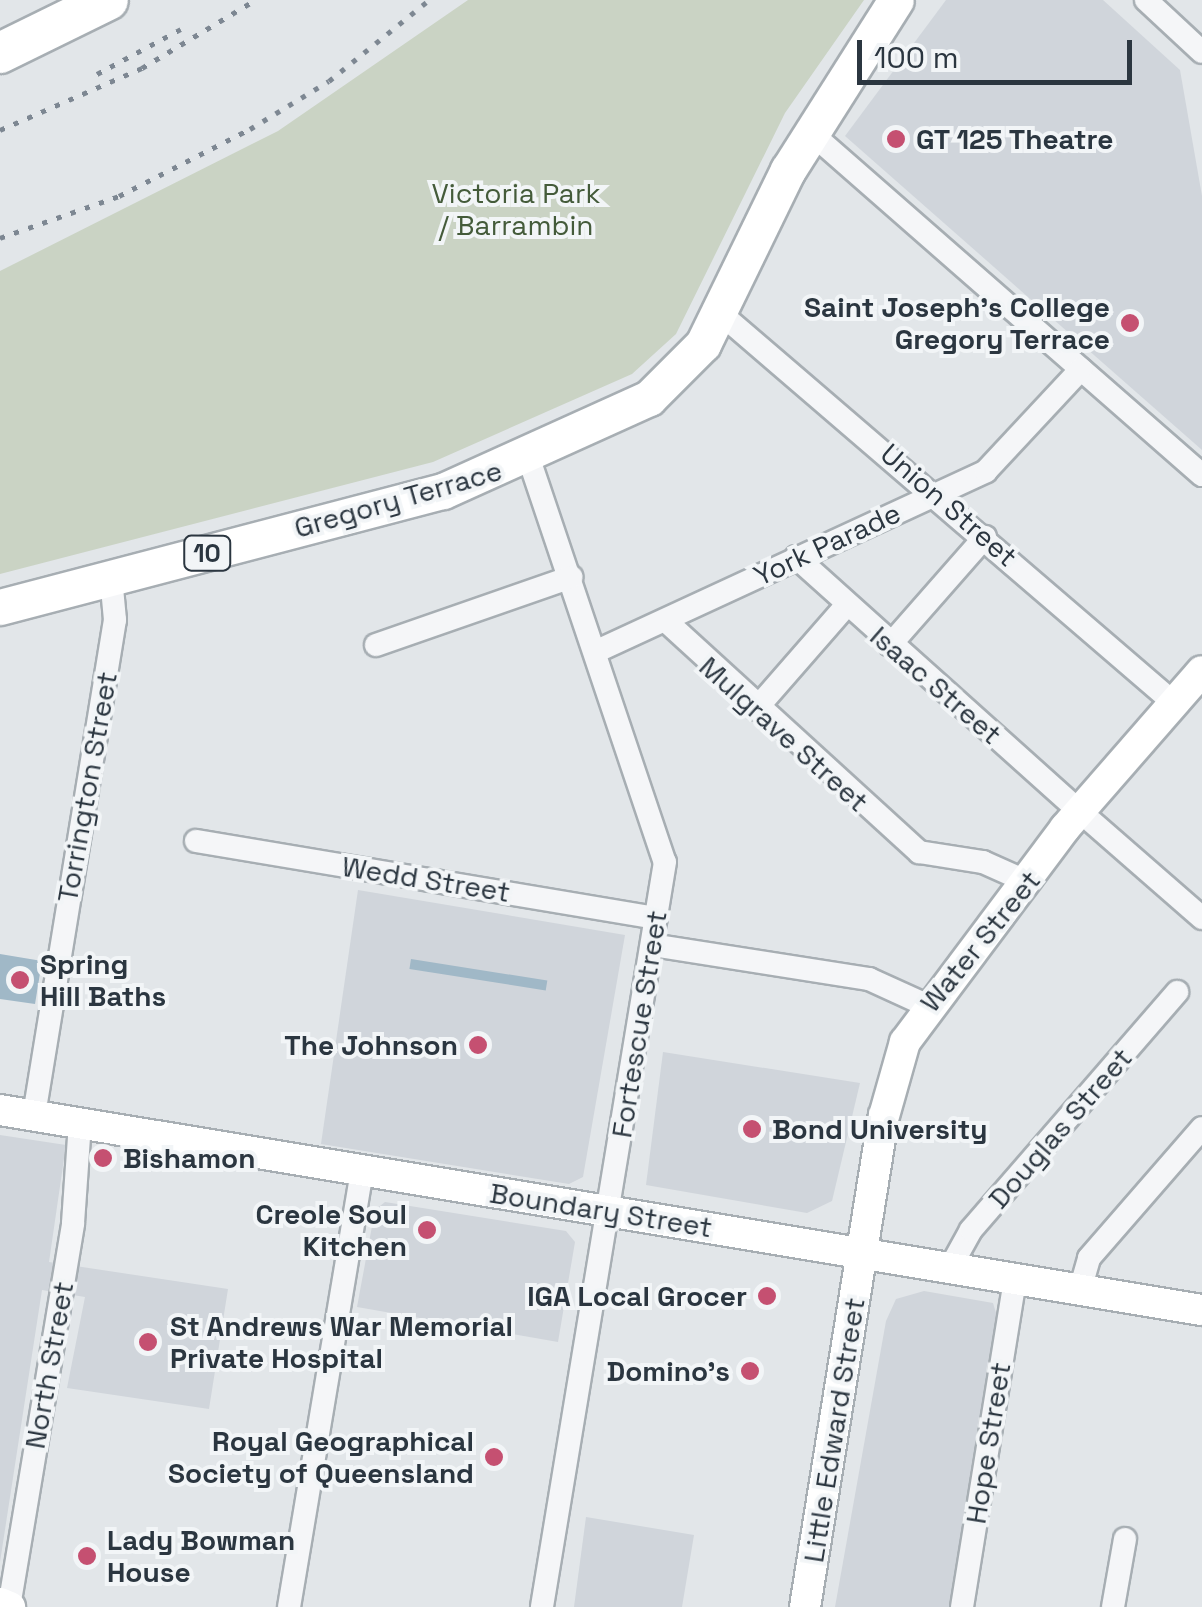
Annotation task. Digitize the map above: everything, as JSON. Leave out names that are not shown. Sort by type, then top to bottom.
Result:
[{"type":"highway","points":[[0,53],[108,0]]},
{"type":"main road","name":"Gregory Terrace","points":[[0,608],[414,500],[530,458],[666,385],[720,314],[810,132],[888,14],[912,0]]},
{"type":"main road","name":"Water Street","points":[[862,1253],[893,1076],[926,1005],[1188,699],[1202,671]]},
{"type":"main road","name":"Boundary Street","points":[[0,1110],[1202,1310]]},
{"type":"main road","name":"Little Edward Street","points":[[806,1607],[862,1253]]},
{"type":"main road","points":[[0,1603],[10,1607]]},
{"type":"street","points":[[1146,0],[1202,52]]},
{"type":"street","points":[[810,132],[1202,475]]},
{"type":"street","name":"Union Street","points":[[720,314],[985,537],[1188,699]]},
{"type":"street","name":"York Parade","points":[[595,652],[937,494],[1012,449],[1081,369]]},
{"type":"street","name":"Fortescue Street","points":[[530,458],[663,848],[652,944],[542,1607]]},
{"type":"street","points":[[890,644],[985,537]]},
{"type":"street","name":"Isaac Street","points":[[796,557],[846,606],[1202,918]]},
{"type":"street","name":"Torrington Street","points":[[34,1115],[115,620],[112,577]]},
{"type":"street","points":[[376,645],[570,577]]},
{"type":"street","points":[[756,709],[846,606]]},
{"type":"street","name":"Mulgrave Street","points":[[666,621],[756,709],[906,842],[1036,872]]},
{"type":"street","name":"Wedd Street","points":[[196,841],[656,918]]},
{"type":"street","points":[[652,944],[870,979],[926,1005]]},
{"type":"street","name":"Douglas Street","points":[[950,1268],[971,1230],[1178,992]]},
{"type":"street","name":"North Street","points":[[10,1607],[73,1223],[80,1122]]},
{"type":"street","points":[[1080,1290],[1088,1258],[1202,1128]]},
{"type":"street","points":[[289,1607],[362,1170]]},
{"type":"street","name":"Hope Street","points":[[962,1607],[1015,1279]]},
{"type":"street","points":[[1113,1607],[1124,1539]]},
{"type":"shaded area","name":"Saint Joseph's College Gregory Terrace","points":[[946,0],[1103,0],[1180,70],[1202,196],[1202,450],[845,136]]},
{"type":"shaded area","points":[[358,890],[625,935],[583,1177],[569,1184],[321,1144]]},
{"type":"shaded area","name":"Bond University","points":[[663,1052],[860,1083],[832,1201],[807,1213],[646,1185]]},
{"type":"shaded area","name":"St Andrews War Memorial Private Hospital","points":[[0,1135],[66,1145],[49,1262],[228,1289],[209,1409],[67,1388],[85,1297],[42,1290],[0,1562]]},
{"type":"shaded area","points":[[385,1202],[566,1231],[575,1242],[558,1342],[357,1307],[375,1210]]},
{"type":"shaded area","points":[[924,1291],[993,1303],[999,1323],[954,1607],[835,1607],[886,1321],[896,1299]]},
{"type":"shaded area","points":[[586,1517],[694,1535],[682,1607],[574,1607]]},
{"type":"green space","name":"Victoria Park / Barrambin","points":[[468,0],[864,0],[785,113],[676,334],[632,374],[433,462],[0,574],[0,271],[278,131]]},
{"type":"water","name":"Spring Hill Baths","points":[[0,954],[42,961],[35,1004],[0,999]]},
{"type":"water","points":[[411,959],[547,981],[546,990],[409,969]]},
{"type":"railway","points":[[0,130],[142,68],[255,0]]},
{"type":"railway","points":[[0,238],[119,196],[250,129],[329,81],[429,0]]},
{"type":"railway","points":[[97,74],[181,29]]},
{"type":"place","name":"GT 125 Theatre","points":[[896,139]]},
{"type":"place","name":"Saint Joseph's College Gregory Terrace","points":[[1130,323]]},
{"type":"place","name":"Spring Hill Baths","points":[[20,980]]},
{"type":"place","name":"The Johnson","points":[[478,1045]]},
{"type":"place","name":"Bond University","points":[[752,1129]]},
{"type":"place","name":"Bishamon","points":[[103,1158]]},
{"type":"place","name":"Creole Soul Kitchen","points":[[427,1230]]},
{"type":"place","name":"IGA Local Grocer","points":[[767,1296]]},
{"type":"place","name":"St Andrews War Memorial Private Hospital","points":[[148,1342]]},
{"type":"place","name":"Domino's","points":[[750,1371]]},
{"type":"place","name":"Royal Geographical Society of Queensland","points":[[494,1457]]},
{"type":"place","name":"Lady Bowman House","points":[[87,1556]]}]
